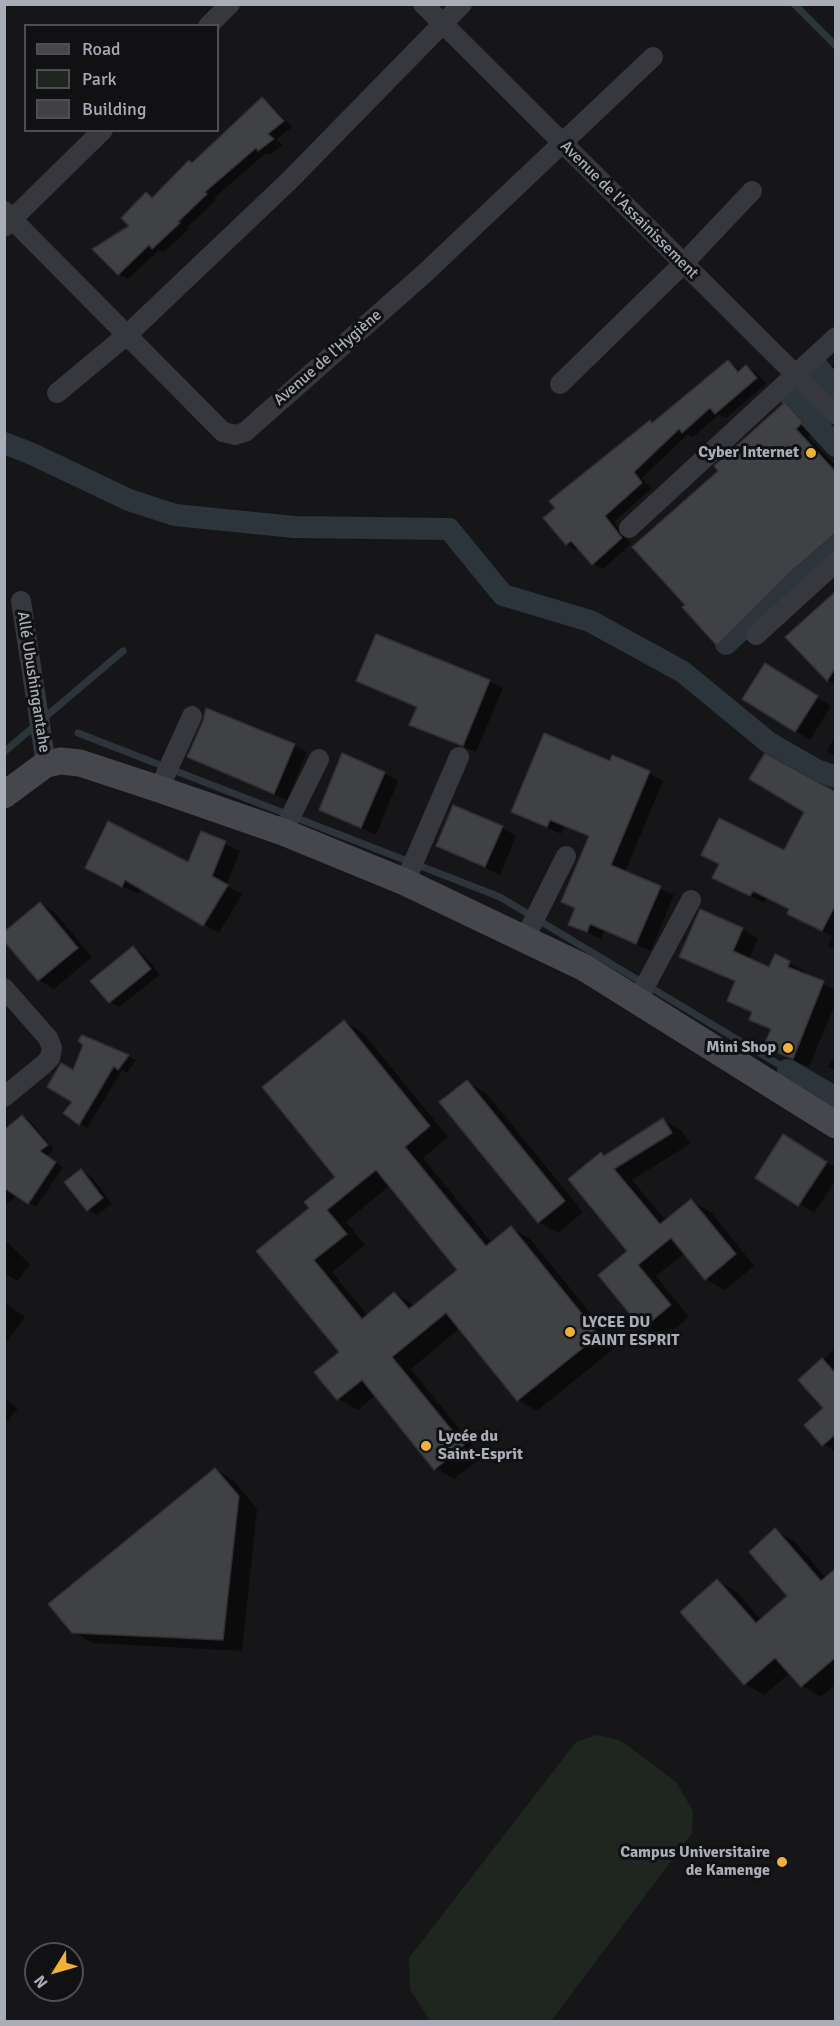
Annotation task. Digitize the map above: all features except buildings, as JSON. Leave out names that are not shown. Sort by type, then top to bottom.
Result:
[{"type":"street","points":[[210,24],[230,4]]},
{"type":"street","name":"Avenue de l'Assainissement","points":[[423,4],[836,415]]},
{"type":"street","points":[[57,393],[128,334],[290,180],[462,4]]},
{"type":"street","name":"Avenue de l'Hygiène","points":[[7,219],[128,334],[223,432],[235,435],[245,432],[425,273],[653,57]]},
{"type":"street","points":[[7,219],[101,132]]},
{"type":"street","points":[[560,384],[683,264],[752,191]]},
{"type":"street","points":[[628,528],[836,337]]},
{"type":"street","points":[[756,635],[836,562]]},
{"type":"street","name":"Allé Ubushingantahe","points":[[21,601],[46,764]]},
{"type":"street","points":[[159,789],[192,716]]},
{"type":"street","points":[[405,882],[459,757]]},
{"type":"street","points":[[283,832],[319,759]]},
{"type":"street","points":[[4,795],[46,764],[61,760],[80,763],[283,832],[405,882],[585,968],[836,1125]]},
{"type":"street","points":[[525,938],[566,855]]},
{"type":"street","points":[[637,1001],[691,900]]},
{"type":"street","points":[[4,988],[48,1038],[52,1048],[50,1058],[4,1097]]},
{"type":"green space","points":[[597,1735],[620,1740],[676,1782],[693,1811],[692,1833],[551,2021],[430,2021],[410,1989],[409,1958],[576,1742]]},
{"type":"waterway","points":[[794,4],[836,46]]},
{"type":"waterway","points":[[814,363],[836,388]]},
{"type":"waterway","points":[[790,396],[836,446]]},
{"type":"waterway","points":[[4,443],[129,500],[175,515],[294,527],[449,529],[503,595],[590,621],[683,672],[768,742],[816,770],[836,777]]},
{"type":"waterway","points":[[726,644],[836,539]]},
{"type":"waterway","points":[[4,752],[123,651]]},
{"type":"waterway","points":[[78,733],[500,897],[788,1070]]},
{"type":"waterway","points":[[788,1070],[836,1098]]},
{"type":"place","name":"Cyber Internet","points":[[811,453]]},
{"type":"place","name":"Mini Shop","points":[[788,1048]]},
{"type":"place","name":"LYCEE DU SAINT ESPRIT","points":[[570,1332]]},
{"type":"place","name":"Lycée du Saint-Esprit","points":[[426,1446]]},
{"type":"place","name":"Campus Universitaire de Kamenge","points":[[782,1862]]}]
